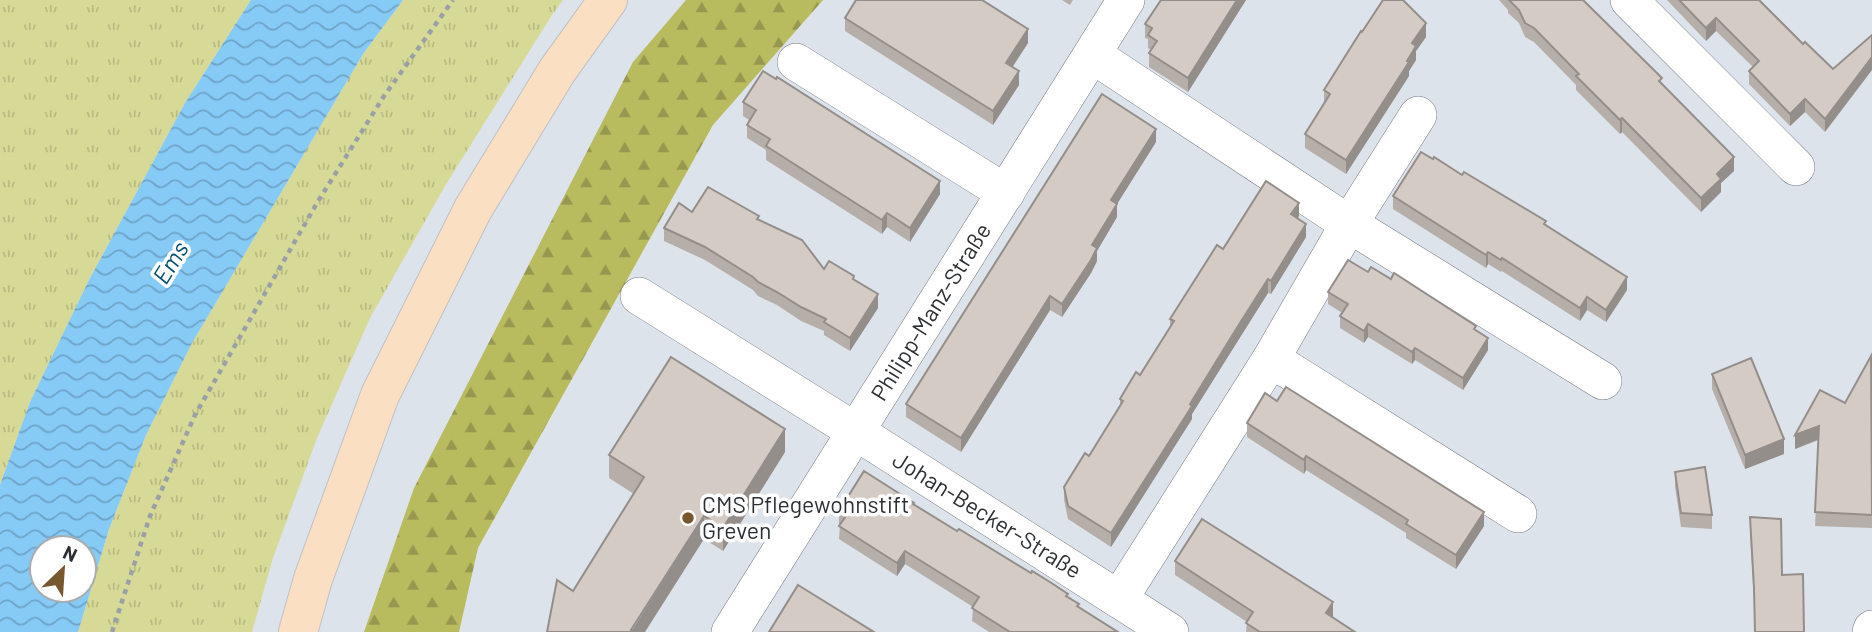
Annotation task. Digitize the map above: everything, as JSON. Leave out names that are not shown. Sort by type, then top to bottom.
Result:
[{"type":"main road","points":[[298,632],[313,579],[380,395],[473,209],[557,71],[608,0]]},
{"type":"street","name":"Philipp-Manz-Straße","points":[[730,632],[1126,0]]},
{"type":"street","points":[[1629,0],[1796,167]]},
{"type":"street","points":[[1093,55],[1349,224],[1603,381]]},
{"type":"street","points":[[796,62],[1006,193]]},
{"type":"street","points":[[1119,599],[1271,359],[1349,224],[1418,115]]},
{"type":"street","points":[[639,296],[855,431]]},
{"type":"street","points":[[1271,359],[1518,514]]},
{"type":"street","name":"Johan-Becker-Straße","points":[[855,431],[1170,632]]},
{"type":"path","points":[[112,632],[150,516],[195,415],[317,203],[384,96],[453,0]]},
{"type":"green space","points":[[0,0],[251,0],[185,103],[89,280],[30,402],[0,485]]},
{"type":"green space","points":[[403,0],[563,0],[445,186],[370,318],[317,438],[273,558],[252,632],[78,632],[86,604],[98,604],[98,566],[109,529],[146,435],[192,343],[363,54]]},
{"type":"green space","points":[[686,0],[823,0],[713,125],[478,548],[459,632],[364,632],[414,488],[633,62]]},
{"type":"water","name":"Ems","points":[[251,0],[403,0],[363,54],[192,343],[146,435],[109,529],[98,566],[98,534],[28,534],[28,604],[86,604],[78,632],[0,632],[0,485],[30,402],[89,280],[185,103]]},
{"type":"building","points":[[856,0],[982,0],[1028,29],[1006,63],[1019,71],[993,111],[845,18]]},
{"type":"building","points":[[1161,0],[1237,0],[1188,78],[1149,53],[1157,41],[1148,35],[1152,28],[1145,24]]},
{"type":"building","points":[[1383,0],[1403,0],[1426,23],[1412,43],[1416,46],[1407,61],[1409,62],[1346,160],[1305,134],[1330,94],[1324,90]]},
{"type":"building","points":[[1509,0],[1583,0],[1662,78],[1659,81],[1734,157],[1717,174],[1721,179],[1701,198],[1576,76],[1579,74],[1534,28],[1525,23],[1519,10]]},
{"type":"building","points":[[1679,0],[1759,0],[1803,44],[1805,42],[1833,69],[1872,35],[1872,57],[1825,119],[1805,99],[1790,114],[1749,71],[1759,61],[1716,18],[1706,28]]},
{"type":"building","points":[[763,71],[776,79],[777,77],[940,181],[910,228],[887,213],[882,220],[766,146],[770,139],[747,125],[756,110],[743,102]]},
{"type":"building","points":[[1102,94],[1156,129],[1111,200],[1117,204],[1092,245],[1097,248],[1091,260],[1062,304],[1050,296],[961,438],[906,404]]},
{"type":"building","points":[[1421,152],[1462,175],[1464,172],[1546,221],[1544,224],[1627,277],[1606,310],[1587,297],[1580,308],[1502,258],[1501,260],[1488,252],[1486,255],[1393,196]]},
{"type":"building","points":[[1266,181],[1299,203],[1291,214],[1306,224],[1271,281],[1268,279],[1238,326],[1190,404],[1192,406],[1111,533],[1068,506],[1064,487],[1085,453],[1089,456],[1123,401],[1120,399],[1136,372],[1140,375],[1174,321],[1170,319],[1217,245],[1223,249]]},
{"type":"building","points":[[708,187],[759,216],[757,219],[802,240],[824,269],[829,261],[878,294],[850,338],[824,322],[826,319],[758,282],[705,247],[664,228],[679,203],[692,212]]},
{"type":"building","points":[[1348,260],[1368,272],[1371,267],[1391,279],[1394,273],[1476,326],[1474,329],[1488,338],[1463,378],[1415,348],[1412,352],[1368,324],[1364,331],[1340,316],[1348,304],[1328,292]]},
{"type":"building","points":[[1871,356],[1872,515],[1815,512],[1819,426],[1795,435],[1820,390],[1845,403]]},
{"type":"building","name":"CMS Pflegewohnstift Greven","points":[[671,357],[785,429],[723,528],[704,516],[631,630],[634,632],[547,632],[557,580],[573,591],[644,477],[609,455]]},
{"type":"building","points":[[1751,358],[1784,439],[1745,455],[1712,374]]},
{"type":"building","points":[[1286,387],[1484,512],[1456,555],[1406,524],[1408,520],[1306,456],[1304,460],[1247,423],[1265,393],[1277,401]]},
{"type":"building","points":[[1705,467],[1712,515],[1681,513],[1675,472]]},
{"type":"building","points":[[864,471],[957,531],[959,529],[1050,582],[1068,594],[1066,596],[1079,604],[1077,606],[1118,632],[1010,632],[972,608],[979,597],[905,551],[897,563],[839,526],[846,516],[839,511]]},
{"type":"building","points":[[1750,517],[1781,519],[1782,575],[1803,574],[1804,632],[1755,632]]},
{"type":"building","points":[[1202,519],[1333,602],[1326,613],[1355,632],[1260,632],[1246,623],[1253,612],[1175,561]]},
{"type":"building","points":[[798,585],[874,632],[769,632]]},
{"type":"place","name":"CMS Pflegewohnstift Greven","points":[[688,518]]}]
